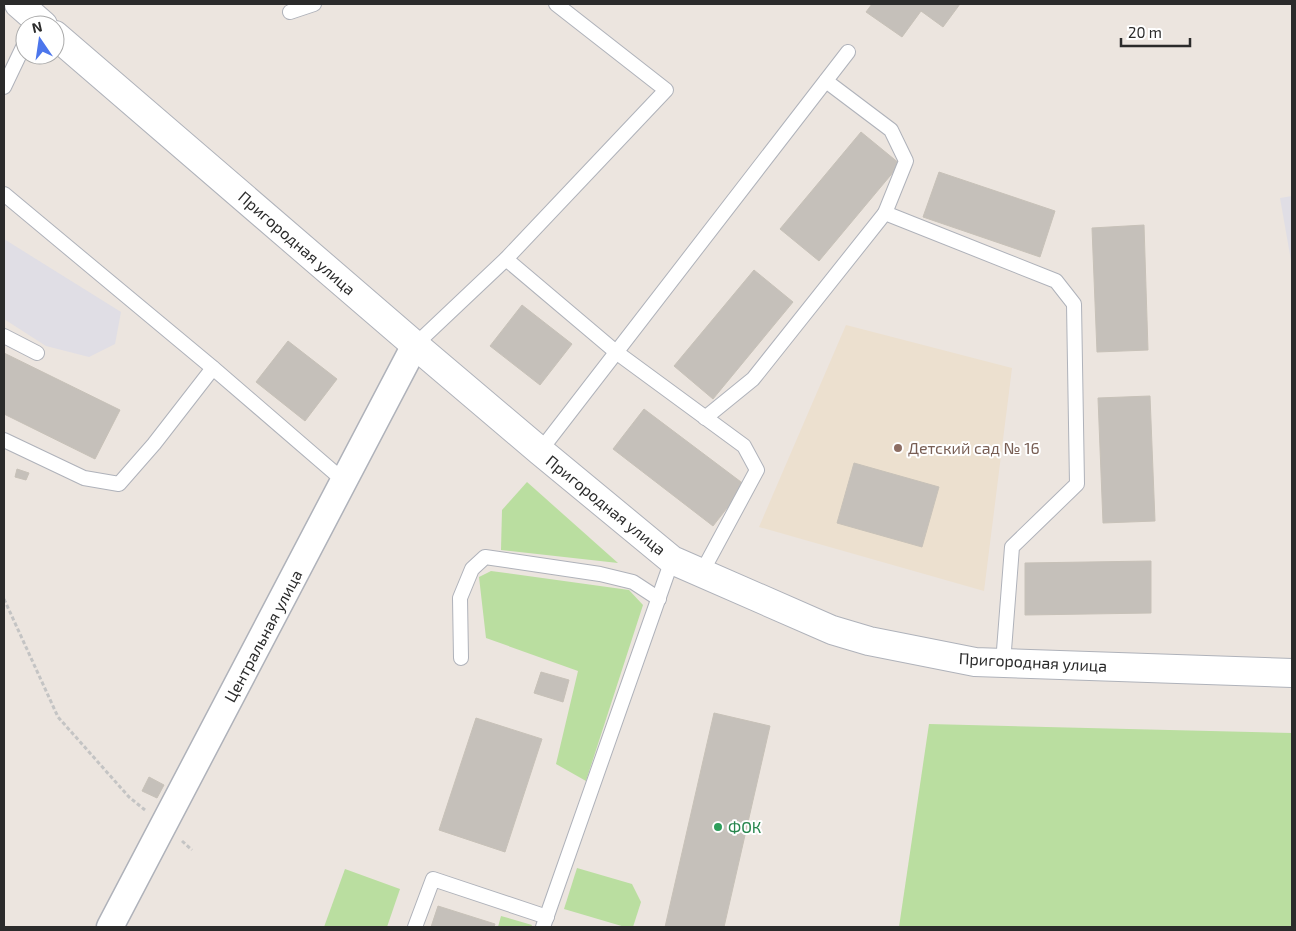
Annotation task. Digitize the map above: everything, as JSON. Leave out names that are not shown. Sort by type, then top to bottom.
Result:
[{"type":"main road","name":"Пригородная улица","points":[[65,45],[415,345],[672,560],[832,630],[869,640],[975,662],[1292,673]]},
{"type":"street","name":"Центральная улица","points":[[110,927],[415,345]]},
{"type":"lane","points":[[290,12],[314,4]]},
{"type":"lane","points":[[415,345],[506,259],[666,90],[556,4]]},
{"type":"lane","points":[[540,451],[848,52]]},
{"type":"lane","points":[[4,87],[15,64]]},
{"type":"lane","points":[[706,418],[752,379],[884,213],[906,161],[891,130],[826,81]]},
{"type":"lane","points":[[4,194],[213,368],[344,481]]},
{"type":"lane","points":[[884,213],[1056,280],[1074,304],[1077,484],[1012,547],[1003,662]]},
{"type":"lane","points":[[506,259],[616,352],[744,446],[757,470],[702,572]]},
{"type":"lane","points":[[4,336],[37,353]]},
{"type":"lane","points":[[4,440],[84,478],[119,484],[154,444],[213,368]]},
{"type":"lane","points":[[461,658],[460,598],[472,569],[485,557],[600,574],[633,582],[659,598]]},
{"type":"lane","points":[[416,927],[433,879],[545,922],[672,560]]},
{"type":"path","points":[[4,599],[58,717],[129,797],[192,850]]},
{"type":"shaded area","points":[[1292,196],[1292,266],[1280,198]]},
{"type":"shaded area","points":[[4,239],[121,312],[115,344],[89,357],[46,346],[4,319]]},
{"type":"shaded area","name":"Детский сад № 16","points":[[846,325],[1012,368],[984,591],[759,527]]},
{"type":"green space","points":[[527,482],[618,563],[501,550],[502,510]]},
{"type":"green space","points":[[491,571],[629,590],[643,605],[586,781],[556,764],[578,671],[486,638],[479,577]]},
{"type":"green space","points":[[929,724],[1292,733],[1292,927],[899,927]]},
{"type":"green space","points":[[577,868],[632,884],[641,902],[633,927],[625,927],[564,909]]},
{"type":"green space","points":[[345,869],[400,889],[387,927],[324,927]]},
{"type":"green space","points":[[501,916],[532,925],[531,927],[498,927]]},
{"type":"building","points":[[872,4],[960,4],[943,27],[921,11],[902,37],[866,12]]},
{"type":"building","points":[[861,132],[900,164],[819,261],[780,229]]},
{"type":"building","points":[[939,172],[1055,211],[1040,257],[923,217]]},
{"type":"building","points":[[1144,225],[1148,350],[1097,352],[1092,228]]},
{"type":"building","points":[[754,270],[793,302],[713,399],[674,366]]},
{"type":"building","points":[[522,305],[572,344],[540,385],[490,346]]},
{"type":"building","points":[[288,341],[337,379],[305,421],[256,382]]},
{"type":"building","points":[[4,353],[120,410],[95,459],[4,414]]},
{"type":"building","points":[[1150,396],[1155,521],[1103,523],[1098,398]]},
{"type":"building","points":[[644,409],[745,485],[713,526],[613,449]]},
{"type":"building","points":[[854,463],[939,487],[922,547],[837,523]]},
{"type":"building","points":[[17,469],[29,473],[26,480],[15,477]]},
{"type":"building","points":[[1151,561],[1151,613],[1025,615],[1025,563]]},
{"type":"building","points":[[541,672],[569,680],[563,702],[534,693]]},
{"type":"building","name":"ФОК","points":[[714,713],[770,726],[724,927],[665,927]]},
{"type":"building","points":[[476,718],[542,739],[505,852],[439,830]]},
{"type":"building","points":[[149,777],[164,785],[157,798],[142,791]]},
{"type":"building","points":[[438,906],[495,924],[494,927],[431,927]]},
{"type":"place","name":"Детский сад № 16","points":[[898,448]]},
{"type":"place","name":"ФОК","points":[[718,827]]}]
